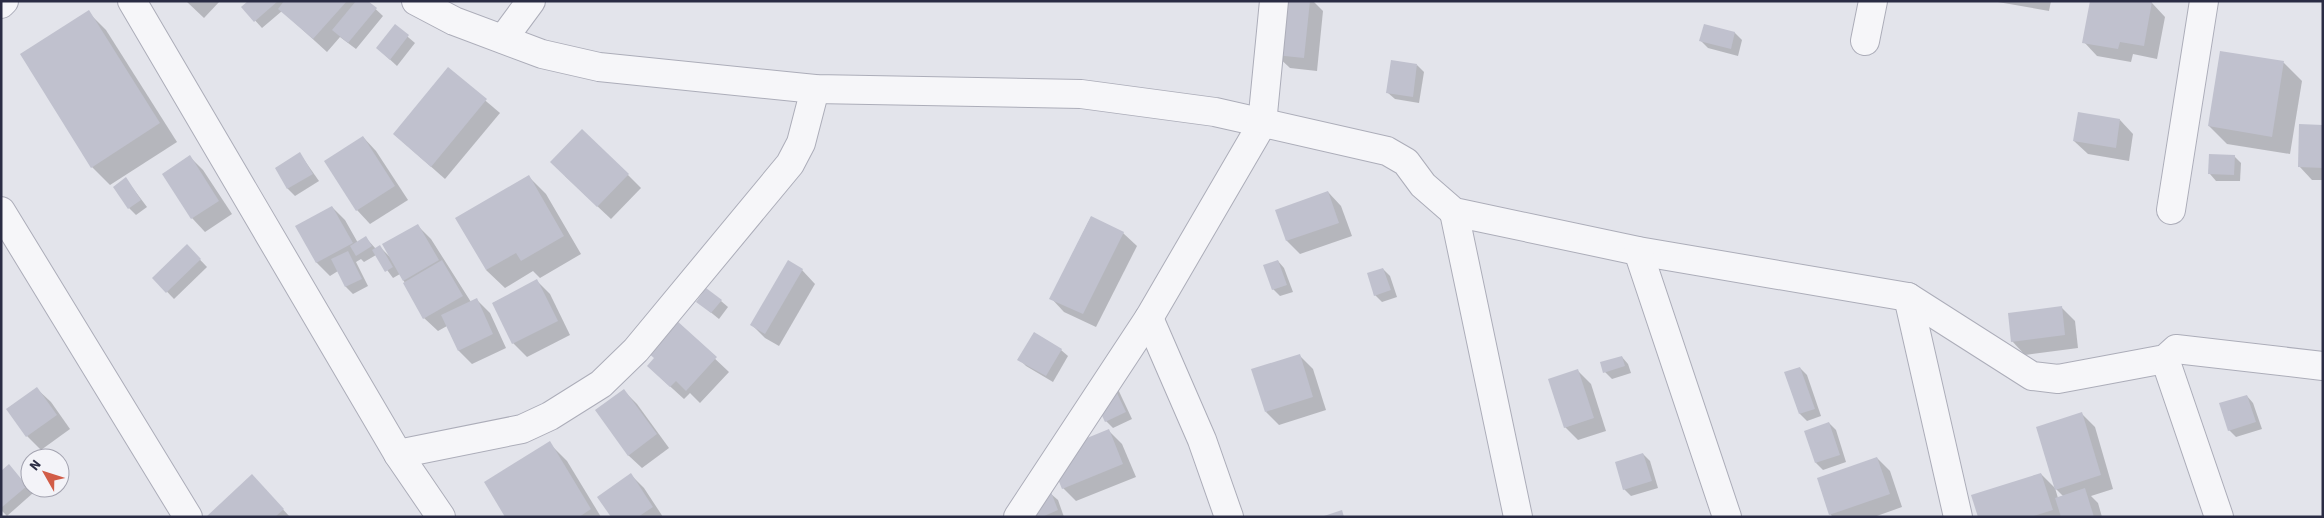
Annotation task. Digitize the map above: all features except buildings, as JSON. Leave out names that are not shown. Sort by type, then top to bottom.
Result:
[{"type":"street","points":[[132,1],[398,454],[440,517]]},
{"type":"street","points":[[416,1],[454,21],[542,54],[599,67],[815,89],[1072,94],[1215,112],[1262,124],[1387,150],[1406,162],[1423,185],[1454,212],[1638,250],[1908,297],[2032,376],[2058,379],[2166,359],[2176,349],[2323,366]]},
{"type":"street","points":[[503,39],[531,1]]},
{"type":"street","points":[[1018,517],[1149,318],[1262,124],[1274,1]]},
{"type":"street","points":[[1865,41],[1872,1]]},
{"type":"street","points":[[2171,210],[2204,1]]},
{"type":"street","points":[[398,454],[522,429],[550,416],[601,384],[636,350],[790,164],[801,142],[815,89]]},
{"type":"street","points":[[1,210],[188,517]]},
{"type":"street","points":[[1454,212],[1518,517]]},
{"type":"street","points":[[1638,250],[1727,517]]},
{"type":"street","points":[[1908,297],[1958,517]]},
{"type":"street","points":[[1149,318],[1202,440],[1229,517]]},
{"type":"street","points":[[2166,359],[2219,517]]}]
